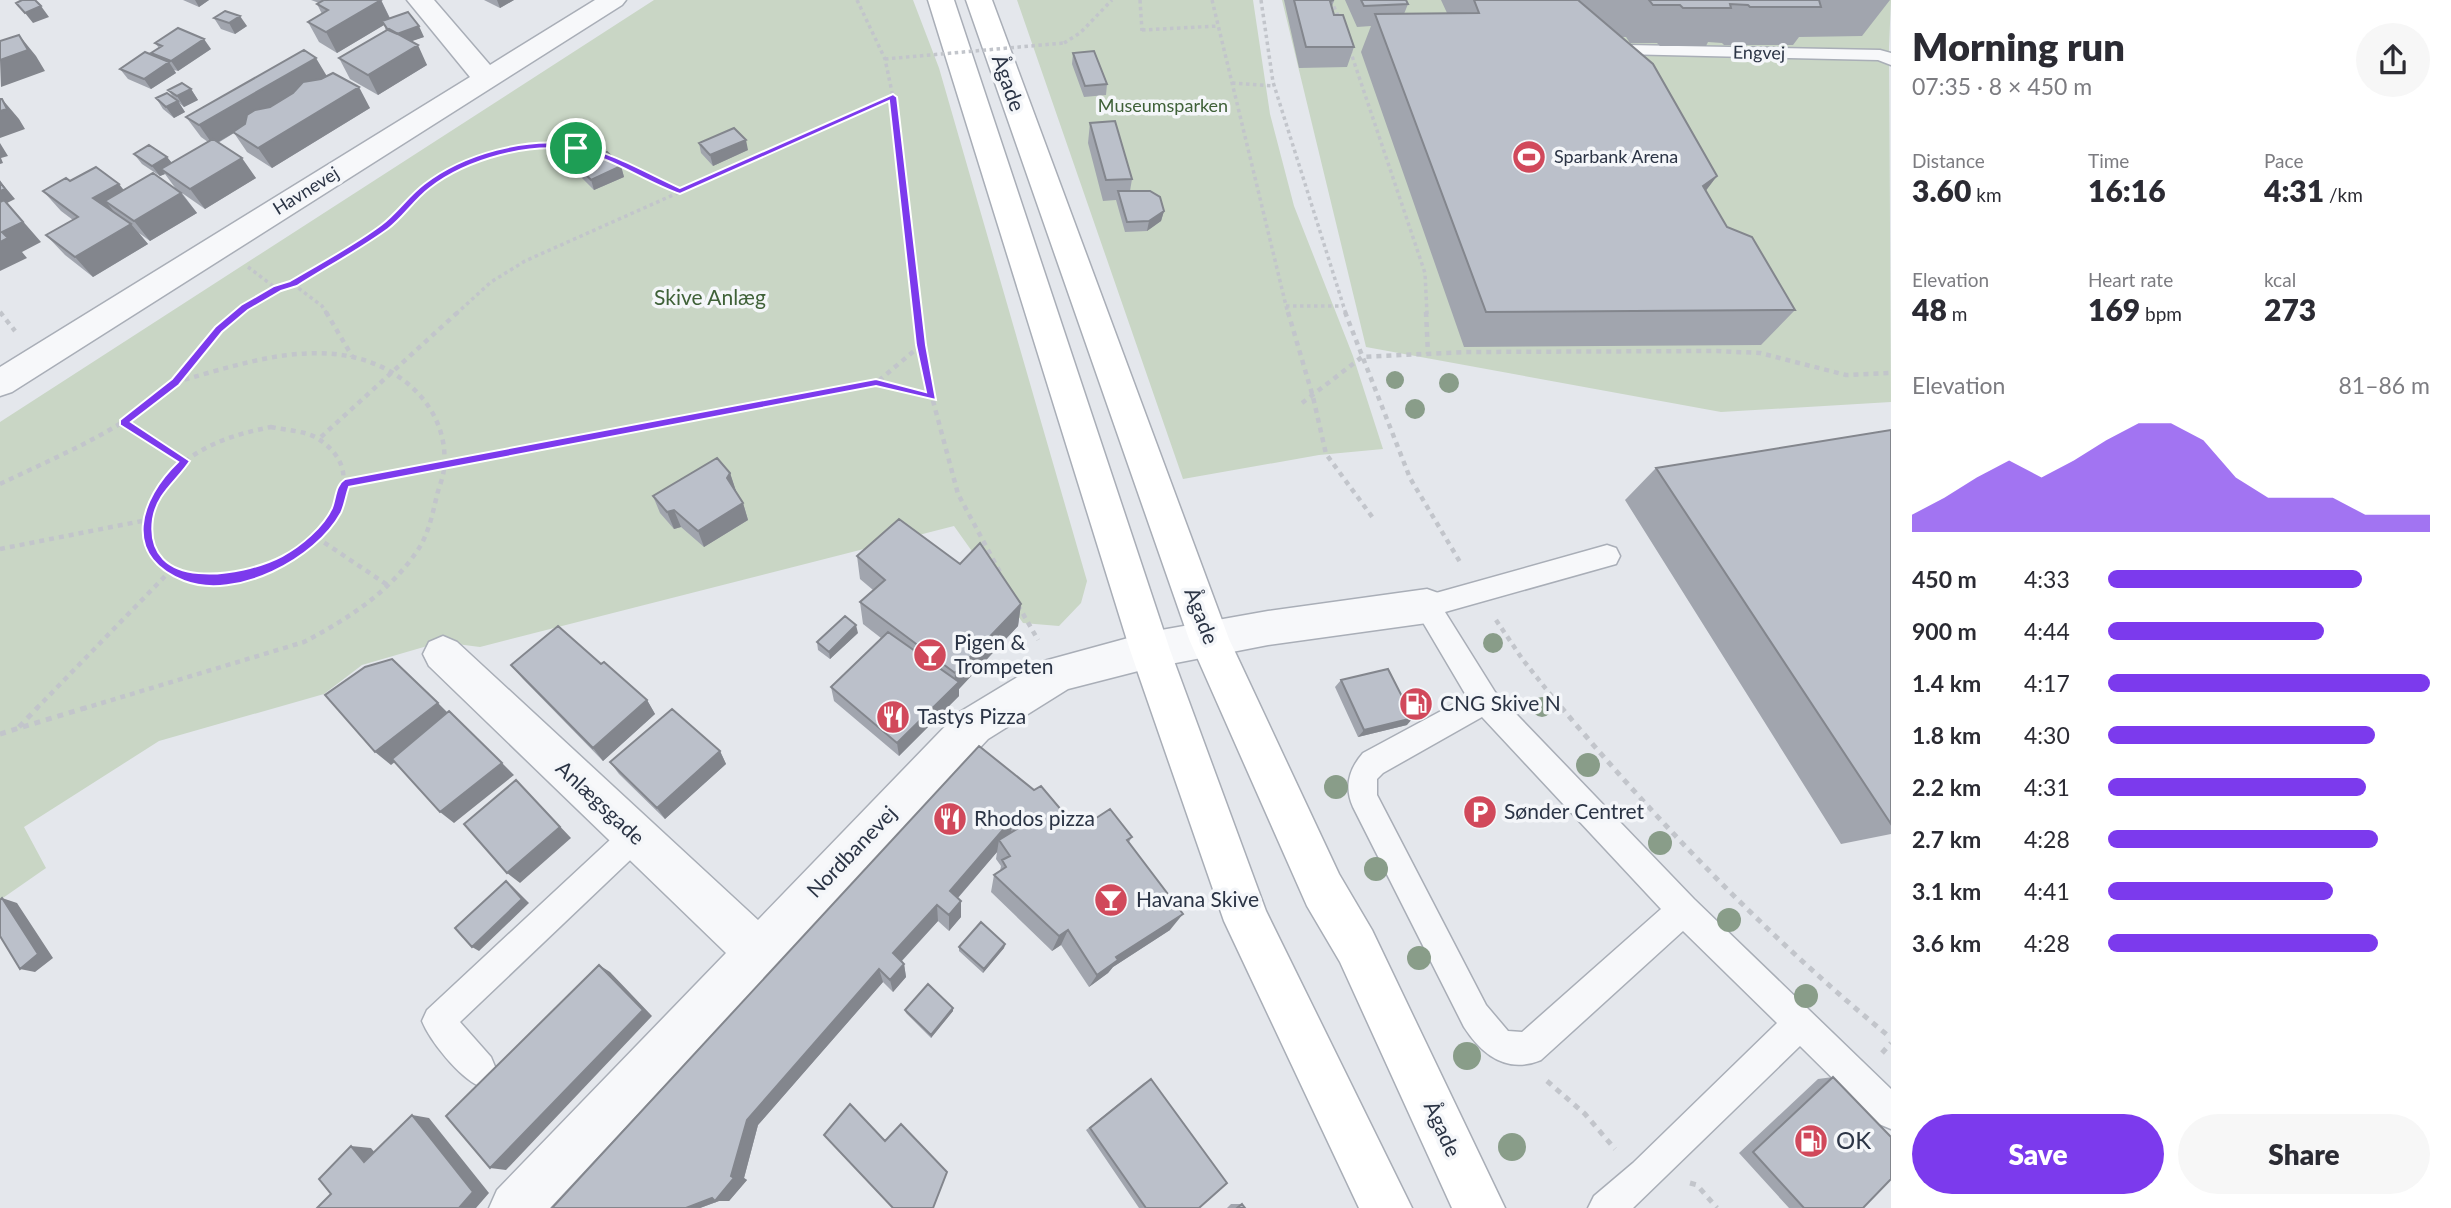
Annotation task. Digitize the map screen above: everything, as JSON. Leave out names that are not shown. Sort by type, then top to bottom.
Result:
[{"type":"street","points":[[420,0],[486,78]]},
{"type":"street","name":"Havnevej","points":[[10,377],[613,0]]},
{"type":"street","name":"Ågade","points":[[941,0],[1150,650],[1247,920],[1386,1208]]},
{"type":"street","name":"Ågade","points":[[979,0],[1209,639],[1323,890],[1356,946],[1479,1208]]},
{"type":"street","points":[[0,344],[10,377]]},
{"type":"street","name":"Nordbanevej","points":[[515,1208],[973,726],[1058,674],[1150,650],[1268,628],[1427,606]]},
{"type":"street","name":"Anlægsgade","points":[[443,654],[757,951]]},
{"type":"lane","name":"Engvej","points":[[1627,50],[1880,55],[1891,59]]},
{"type":"lane","points":[[1607,556],[1427,606],[1485,701],[1683,910],[1798,1025],[1891,1112]]},
{"type":"lane","points":[[1485,701],[1373,762],[1362,777],[1362,786],[1363,797],[1475,1016],[1500,1046],[1514,1050],[1529,1048],[1683,910]]},
{"type":"lane","points":[[479,1069],[438,1021],[635,836]]},
{"type":"lane","points":[[1606,1208],[1645,1175],[1798,1025]]},
{"type":"path","points":[[857,0],[885,59],[893,97],[921,345],[932,397],[958,494],[1004,580]]},
{"type":"path","points":[[885,59],[1064,43],[1080,33],[1112,0]]},
{"type":"path","points":[[1140,0],[1142,31],[1218,26]]},
{"type":"path","points":[[1212,0],[1286,306],[1313,397],[1326,454],[1373,518]]},
{"type":"path","points":[[1331,0],[1343,29]]},
{"type":"path","points":[[1347,42],[1378,127],[1425,273],[1428,354]]},
{"type":"path","points":[[1232,83],[1274,86]]},
{"type":"path","points":[[321,437],[491,282],[526,261],[893,97]]},
{"type":"path","points":[[0,484],[123,422],[176,382],[218,329],[245,307],[277,289],[293,284],[386,226],[427,186],[463,164],[505,151],[549,146],[576,148],[602,156],[680,191]]},
{"type":"path","points":[[293,284],[322,306],[352,356]]},
{"type":"path","points":[[1286,306],[1343,306]]},
{"type":"path","points":[[876,383],[921,345]]},
{"type":"path","points":[[1302,403],[1362,357],[1428,354],[1739,352],[1760,353],[1846,375],[1891,373]]},
{"type":"path","points":[[0,734],[304,642],[350,618],[389,586],[414,557],[429,530],[444,465],[437,419],[424,396],[391,373],[352,356],[310,355],[257,360],[176,382]]},
{"type":"path","points":[[345,484],[876,383],[932,397]]},
{"type":"path","points":[[123,422],[185,461]]},
{"type":"path","points":[[263,428],[298,429],[321,437],[335,450],[343,466],[345,484],[336,510],[316,537],[289,558],[255,574],[219,580],[187,577],[163,565],[149,545],[147,520],[160,489],[185,461],[211,444],[241,432],[263,428]]},
{"type":"path","points":[[0,549],[147,520]]},
{"type":"path","points":[[316,537],[389,586]]},
{"type":"path","points":[[19,728],[172,569]]},
{"type":"path","points":[[1017,603],[1058,674]]},
{"type":"path","points":[[1500,1046],[1564,1094],[1618,1152],[1645,1175],[1697,1185],[1717,1208]]},
{"type":"green space","name":"Skive Anlæg","points":[[654,0],[913,0],[939,68],[1087,581],[1081,603],[1059,626],[1023,623],[954,526],[480,647],[441,642],[362,665],[324,694],[159,741],[24,827],[46,868],[0,900],[0,422]]},
{"type":"green space","name":"Museumsparken","points":[[1017,0],[1253,0],[1270,114],[1294,206],[1353,356],[1383,449],[1319,455],[1183,479]]},
{"type":"green space","points":[[1282,0],[1891,0],[1891,402],[1721,412],[1366,347]]},
{"type":"building","points":[[35,0],[41,6],[25,13],[16,3]]},
{"type":"building","points":[[324,0],[381,0],[326,32],[308,22],[328,10],[317,4]]},
{"type":"building","points":[[1294,0],[1334,0],[1330,1],[1334,15],[1343,15],[1354,47],[1306,47]]},
{"type":"building","points":[[1361,0],[1406,0],[1408,4],[1364,6]]},
{"type":"building","name":"Sparbank Arena","points":[[1474,0],[1578,0],[1653,64],[1717,176],[1703,186],[1727,227],[1752,237],[1795,310],[1486,312],[1375,14],[1479,13]]},
{"type":"building","points":[[1649,0],[1819,0],[1821,7],[1750,7],[1730,4],[1731,8],[1683,8],[1680,5],[1653,5]]},
{"type":"building","points":[[225,11],[240,16],[229,23],[214,18]]},
{"type":"building","points":[[408,12],[419,26],[397,34],[388,30],[382,21]]},
{"type":"building","points":[[178,28],[204,39],[171,61],[151,53],[162,46],[155,43]]},
{"type":"building","points":[[389,29],[418,45],[368,75],[339,58]]},
{"type":"building","points":[[19,35],[28,50],[0,60],[0,41]]},
{"type":"building","points":[[304,50],[316,58],[199,125],[186,117]]},
{"type":"building","points":[[1094,51],[1107,84],[1085,86],[1073,53]]},
{"type":"building","points":[[145,52],[169,62],[144,79],[120,69]]},
{"type":"building","points":[[333,73],[359,87],[258,148],[233,132],[245,124],[247,115],[255,110],[270,107],[293,93],[303,82],[321,79]]},
{"type":"building","points":[[182,83],[191,89],[177,96],[168,90]]},
{"type":"building","points":[[167,93],[178,101],[166,107],[156,98]]},
{"type":"building","points":[[2,99],[7,109],[0,111]]},
{"type":"building","points":[[1115,121],[1132,179],[1106,180],[1090,123]]},
{"type":"building","points":[[734,128],[746,140],[710,155],[699,143]]},
{"type":"building","points":[[213,139],[242,158],[190,189],[161,169]]},
{"type":"building","points":[[149,145],[167,157],[152,166],[134,154]]},
{"type":"building","points":[[607,152],[621,166],[591,180],[577,165]]},
{"type":"building","points":[[96,167],[119,184],[93,198],[131,224],[75,257],[46,235],[78,217],[43,191],[66,178],[70,181]]},
{"type":"building","points":[[153,173],[181,193],[134,221],[105,201]]},
{"type":"building","points":[[1118,191],[1150,191],[1160,197],[1164,211],[1149,221],[1127,222]]},
{"type":"building","points":[[4,200],[23,222],[2,232],[8,238],[0,242],[0,202]]},
{"type":"building","points":[[1891,430],[1891,824],[1656,468]]},
{"type":"building","points":[[717,458],[730,473],[727,478],[743,503],[698,531],[674,510],[667,512],[653,496]]},
{"type":"building","points":[[899,519],[960,564],[980,543],[1021,604],[955,673],[860,602],[885,580],[857,556]]},
{"type":"building","points":[[845,616],[856,625],[829,652],[817,642]]},
{"type":"building","points":[[558,626],[647,700],[593,748],[511,665]]},
{"type":"building","points":[[888,632],[959,682],[897,743],[831,687]]},
{"type":"building","points":[[392,659],[438,703],[375,752],[325,695],[365,667]]},
{"type":"building","points":[[1388,669],[1413,718],[1364,730],[1341,680]]},
{"type":"building","points":[[672,709],[720,751],[657,808],[610,762]]},
{"type":"building","points":[[449,711],[502,763],[440,812],[392,759]]},
{"type":"building","points":[[979,746],[1034,790],[1041,786],[1063,812],[1058,815],[1065,824],[1080,814],[1087,824],[1110,809],[1132,837],[1127,840],[1183,914],[1116,957],[1118,960],[1097,975],[1068,930],[1059,936],[994,875],[1006,867],[1002,860],[1010,856],[999,840],[1020,827],[1014,817],[950,891],[961,901],[949,915],[937,905],[893,953],[904,964],[890,980],[879,969],[747,1120],[731,1176],[734,1178],[715,1201],[712,1198],[686,1208],[552,1208]]},
{"type":"building","points":[[516,780],[560,827],[507,873],[464,824]]},
{"type":"building","points":[[506,881],[522,899],[472,947],[455,928]]},
{"type":"building","points":[[2,898],[38,954],[20,969],[0,936]]},
{"type":"building","points":[[981,922],[1005,944],[984,969],[959,947]]},
{"type":"building","points":[[599,965],[643,1010],[490,1168],[446,1116]]},
{"type":"building","points":[[928,984],[953,1008],[931,1035],[905,1010]]},
{"type":"building","points":[[1833,1077],[1891,1137],[1891,1179],[1863,1208],[1804,1208],[1753,1152]]},
{"type":"building","points":[[1151,1079],[1227,1183],[1199,1208],[1146,1208],[1090,1128]]},
{"type":"building","points":[[850,1104],[885,1141],[901,1124],[947,1172],[933,1208],[893,1208],[824,1135]]},
{"type":"building","points":[[412,1115],[473,1192],[459,1208],[317,1208],[331,1194],[319,1179],[351,1146],[364,1162]]},
{"type":"place","name":"Sparbank Arena","points":[[1529,157]]},
{"type":"place","name":"Pigen & Trompeten","points":[[930,655]]},
{"type":"place","name":"CNG Skive N","points":[[1416,704]]},
{"type":"place","name":"Tastys Pizza","points":[[893,717]]},
{"type":"place","name":"Sønder Centret","points":[[1480,812]]},
{"type":"place","name":"Rhodos pizza","points":[[950,819]]},
{"type":"place","name":"Havana Skive","points":[[1111,900]]},
{"type":"place","name":"OK","points":[[1811,1141]]},
{"type":"route","points":[[893,97],[921,345],[932,397],[876,383],[345,484],[336,510],[316,537],[289,558],[255,574],[219,580],[187,577],[163,565],[149,545],[147,520],[154,499],[166,479],[185,461],[123,422],[176,382],[218,329],[245,307],[277,289],[293,284],[386,226],[427,186],[463,164],[505,151],[549,146],[576,148],[602,156],[680,191],[893,97]]}]
